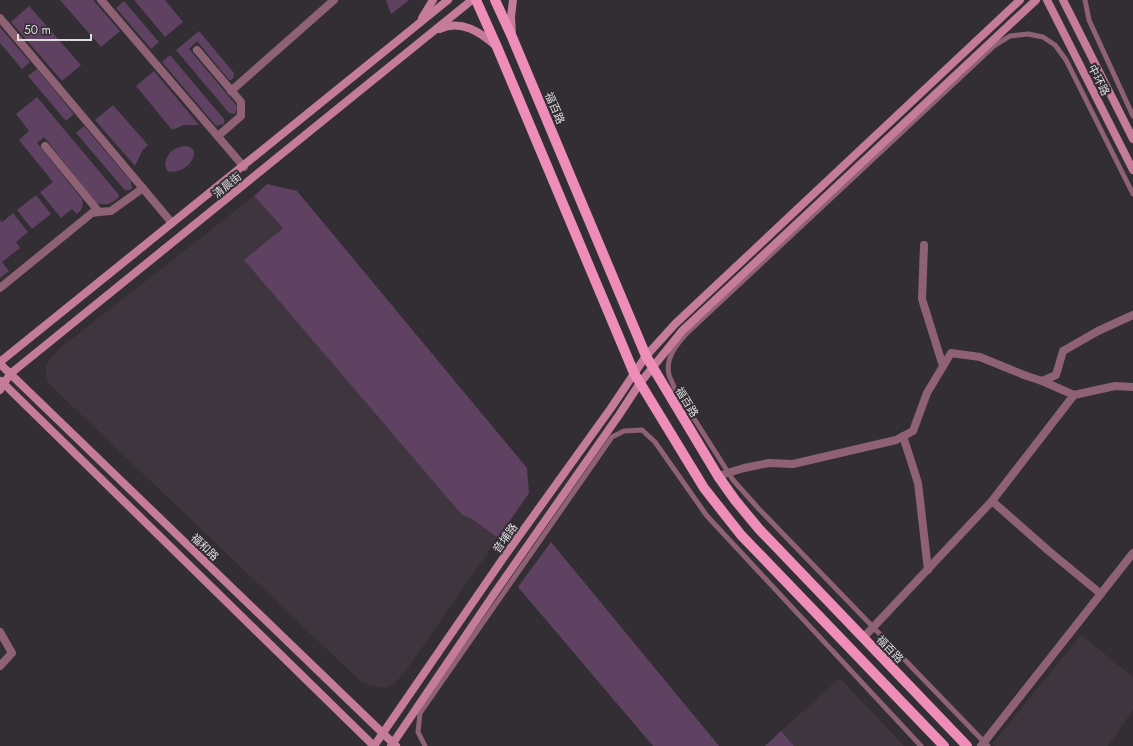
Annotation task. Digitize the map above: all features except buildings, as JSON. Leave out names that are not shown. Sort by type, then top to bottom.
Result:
[{"type":"main road","points":[[476,0],[634,373],[704,488],[741,535],[944,746]]},
{"type":"main road","name":"福百路","points":[[495,0],[512,37],[646,356],[718,476],[735,500],[759,529],[966,746]]},
{"type":"street","points":[[101,0],[244,166]]},
{"type":"street","points":[[232,90],[334,0]]},
{"type":"street","points":[[420,23],[433,0]]},
{"type":"street","name":"清晨街","points":[[0,363],[448,0]]},
{"type":"street","name":"清晨街","points":[[1,385],[10,374],[472,0]]},
{"type":"street","points":[[512,37],[513,0]]},
{"type":"street","name":"音埔路","points":[[374,746],[646,356],[675,324],[1020,0]]},
{"type":"street","name":"音埔路","points":[[393,745],[496,591],[619,416],[640,383],[682,331],[1036,0]]},
{"type":"street","name":"中环路","points":[[1047,0],[1133,170]]},
{"type":"street","name":"中环路","points":[[1063,0],[1133,139]]},
{"type":"street","points":[[0,18],[172,223]]},
{"type":"street","points":[[430,34],[447,26],[460,26],[474,29],[484,35],[497,47]]},
{"type":"street","points":[[198,50],[241,102],[241,116],[218,136]]},
{"type":"street","points":[[45,146],[99,212]]},
{"type":"street","points":[[0,288],[92,213],[111,211],[143,188]]},
{"type":"street","points":[[924,245],[922,299],[943,366]]},
{"type":"street","points":[[1042,381],[1056,374],[1063,351],[1098,331],[1133,315]]},
{"type":"street","points":[[718,476],[769,463],[794,464],[896,440],[913,431],[927,393],[951,353],[980,357],[1074,395],[1115,386],[1133,386]]},
{"type":"street","name":"福和路","points":[[0,363],[393,745]]},
{"type":"street","points":[[1,385],[374,746]]},
{"type":"street","points":[[864,638],[992,501],[1074,395]]},
{"type":"street","points":[[903,436],[918,483],[928,570]]},
{"type":"street","points":[[992,501],[1101,594]]},
{"type":"street","points":[[984,745],[1133,553]]},
{"type":"street","points":[[0,632],[12,652],[0,666]]},
{"type":"lane","points":[[1085,0],[1089,20],[1133,116]]},
{"type":"lane","points":[[984,745],[733,480],[674,387],[669,374],[669,361],[676,346],[686,334],[994,46],[1010,36],[1028,34],[1043,37],[1055,45],[1066,60],[1133,194]]},
{"type":"lane","points":[[425,746],[418,732],[420,713],[612,437],[624,431],[642,430],[655,442],[707,516],[921,746]]},
{"type":"shaded area","points":[[60,0],[93,0],[120,31],[101,47]]},
{"type":"shaded area","points":[[134,0],[165,0],[183,22],[165,37]]},
{"type":"shaded area","points":[[386,0],[409,0],[391,14]]},
{"type":"shaded area","points":[[124,1],[159,42],[151,49],[116,8]]},
{"type":"shaded area","points":[[29,6],[81,65],[62,81],[11,22]]},
{"type":"shaded area","points":[[0,27],[30,62],[22,69],[0,43]]},
{"type":"shaded area","points":[[199,31],[234,73],[234,77],[229,80],[197,41],[189,49],[237,106],[234,114],[229,113],[176,50]]},
{"type":"shaded area","points":[[170,55],[224,119],[224,124],[216,126],[162,62]]},
{"type":"shaded area","points":[[37,69],[74,114],[66,121],[28,76]]},
{"type":"shaded area","points":[[154,71],[199,125],[184,125],[172,130],[136,86]]},
{"type":"shaded area","points":[[37,97],[119,195],[119,197],[111,203],[96,203],[44,137],[37,143],[82,199],[82,208],[77,214],[72,209],[61,218],[40,192],[53,182],[19,140],[29,131],[16,114]]},
{"type":"shaded area","points":[[113,105],[148,145],[142,151],[135,166],[95,120]]},
{"type":"shaded area","points":[[84,126],[131,181],[132,188],[130,190],[125,190],[123,188],[76,133]]},
{"type":"shaded area","points":[[186,146],[192,148],[194,152],[194,157],[191,162],[180,170],[174,172],[167,171],[165,163],[170,153],[175,149]]},
{"type":"shaded area","points":[[267,184],[297,191],[527,468],[529,493],[498,538],[472,519],[462,515],[244,260],[283,228],[254,196]]},
{"type":"shaded area","points":[[36,195],[51,214],[32,229],[17,210]]},
{"type":"shaded area","points":[[254,196],[283,228],[244,260],[462,515],[472,519],[498,538],[405,672],[394,684],[385,688],[371,686],[360,681],[48,383],[46,377],[46,366],[60,348]]},
{"type":"shaded area","points":[[13,213],[28,232],[16,242],[20,248],[2,262],[9,271],[0,278],[0,220],[2,222]]},
{"type":"shaded area","points":[[551,542],[719,746],[653,746],[518,587]]},
{"type":"shaded area","points":[[1081,635],[1133,677],[1133,710],[1108,746],[995,746],[992,744]]},
{"type":"shaded area","points":[[840,678],[904,746],[794,746],[781,731]]},
{"type":"shaded area","points":[[781,731],[794,746],[765,746]]}]
